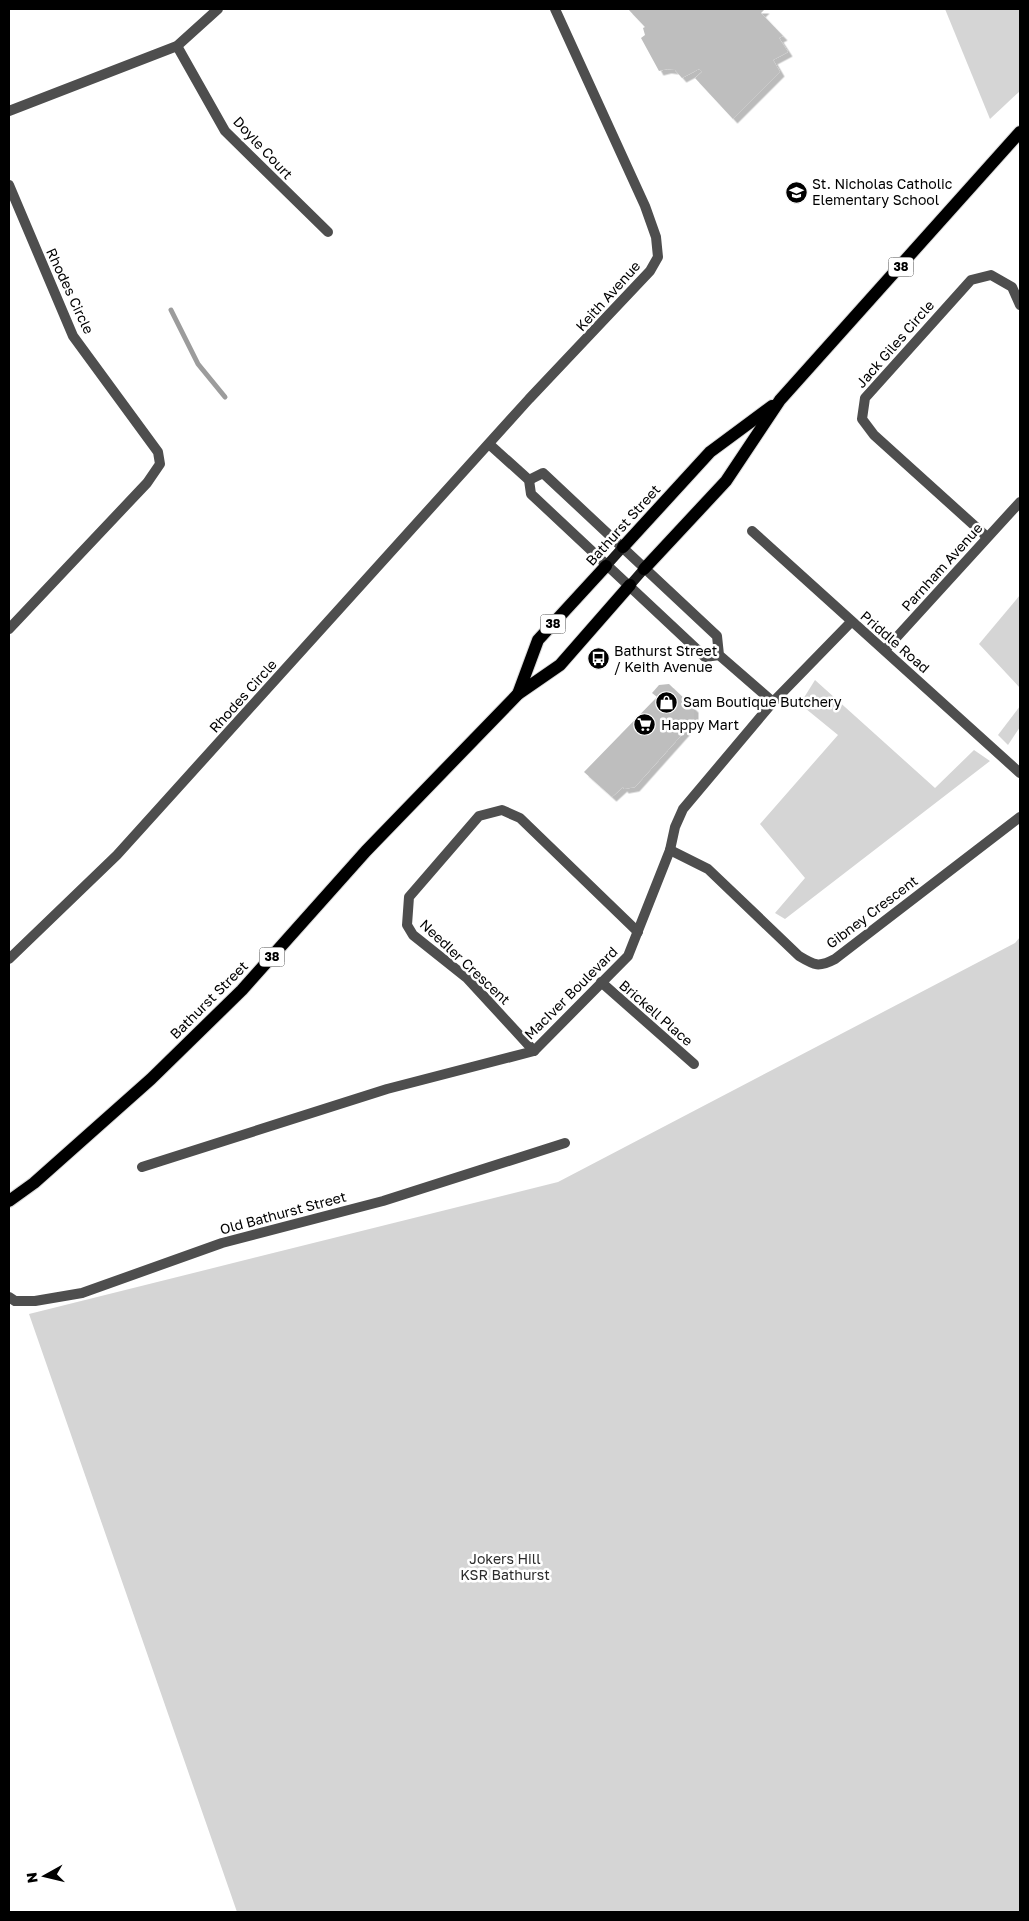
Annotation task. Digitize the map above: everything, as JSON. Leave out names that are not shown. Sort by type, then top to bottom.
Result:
[{"type":"main road","name":"Bathurst Street","points":[[9,1201],[34,1183],[151,1079],[242,990],[366,850],[518,694],[560,665],[644,569],[726,481],[780,400],[1020,132]]},
{"type":"main road","name":"Bathurst Street","points":[[518,694],[538,640],[710,452],[780,400]]},
{"type":"street","points":[[9,111],[177,46],[218,9]]},
{"type":"street","name":"Keith Avenue","points":[[490,444],[650,271],[658,257],[656,238],[644,206],[555,9]]},
{"type":"street","name":"Doyle Court","points":[[177,46],[225,131],[328,232]]},
{"type":"street","name":"Rhodes Circle","points":[[9,185],[73,336],[158,452],[160,464],[147,484],[9,628]]},
{"type":"street","name":"Jack Giles Circle","points":[[987,537],[874,435],[862,419],[864,404],[865,398],[902,354],[971,280],[991,275],[1012,287],[1020,305]]},
{"type":"street","points":[[490,444],[529,480],[531,494],[705,657],[720,655]]},
{"type":"street","name":"Rhodes Circle","points":[[9,959],[117,855],[490,444]]},
{"type":"street","points":[[529,480],[544,473],[717,636],[720,655],[773,702]]},
{"type":"street","name":"Parnham Avenue","points":[[885,650],[1020,502]]},
{"type":"street","name":"Priddle Road","points":[[752,531],[1020,773]]},
{"type":"street","name":"MacIver Boulevard","points":[[142,1167],[387,1089],[534,1051],[628,956],[670,850],[675,827],[683,809],[773,702],[851,622]]},
{"type":"street","name":"Needler Crescent","points":[[534,1051],[467,978],[413,935],[407,925],[409,897],[479,816],[502,810],[520,818],[638,932]]},
{"type":"street","name":"Gibney Crescent","points":[[670,850],[708,868],[799,956],[812,964],[823,965],[834,959],[1020,817]]},
{"type":"street","name":"Brickell Place","points":[[601,982],[694,1064]]},
{"type":"street","name":"Old Bathurst Street","points":[[9,1297],[15,1301],[35,1301],[82,1293],[222,1243],[383,1200],[565,1143]]},
{"type":"green space","points":[[945,9],[1020,9],[1020,91],[990,119]]},
{"type":"green space","points":[[1020,595],[1020,688],[979,644]]},
{"type":"green space","points":[[815,680],[935,788],[974,750],[990,761],[785,919],[775,913],[805,878],[760,824],[838,735],[800,704]]},
{"type":"green space","points":[[1020,706],[1020,727],[1008,745],[998,735]]},
{"type":"green space","name":"Jokers Hill KSR Bathurst","points":[[1020,937],[1020,1912],[237,1912],[29,1314],[558,1182],[1015,943]]},
{"type":"building","points":[[628,9],[765,9],[761,13],[783,36],[779,38],[788,52],[773,60],[780,72],[733,119],[695,78],[702,72],[699,69],[682,78],[675,70],[659,71],[641,38],[645,35],[643,28],[645,27]]},
{"type":"building","points":[[669,684],[694,708],[694,721],[635,787],[624,789],[623,787],[612,797],[584,772],[657,697],[652,693],[659,685]]},
{"type":"waterway","points":[[171,310],[198,364],[225,397]]},
{"type":"place","name":"St. Nicholas Catholic Elementary School","points":[[796,192]]},
{"type":"place","name":"Bathurst Street / Keith Avenue","points":[[598,659]]},
{"type":"place","name":"Sam Boutique Butchery","points":[[667,702]]},
{"type":"place","name":"Happy Mart","points":[[645,725]]}]
